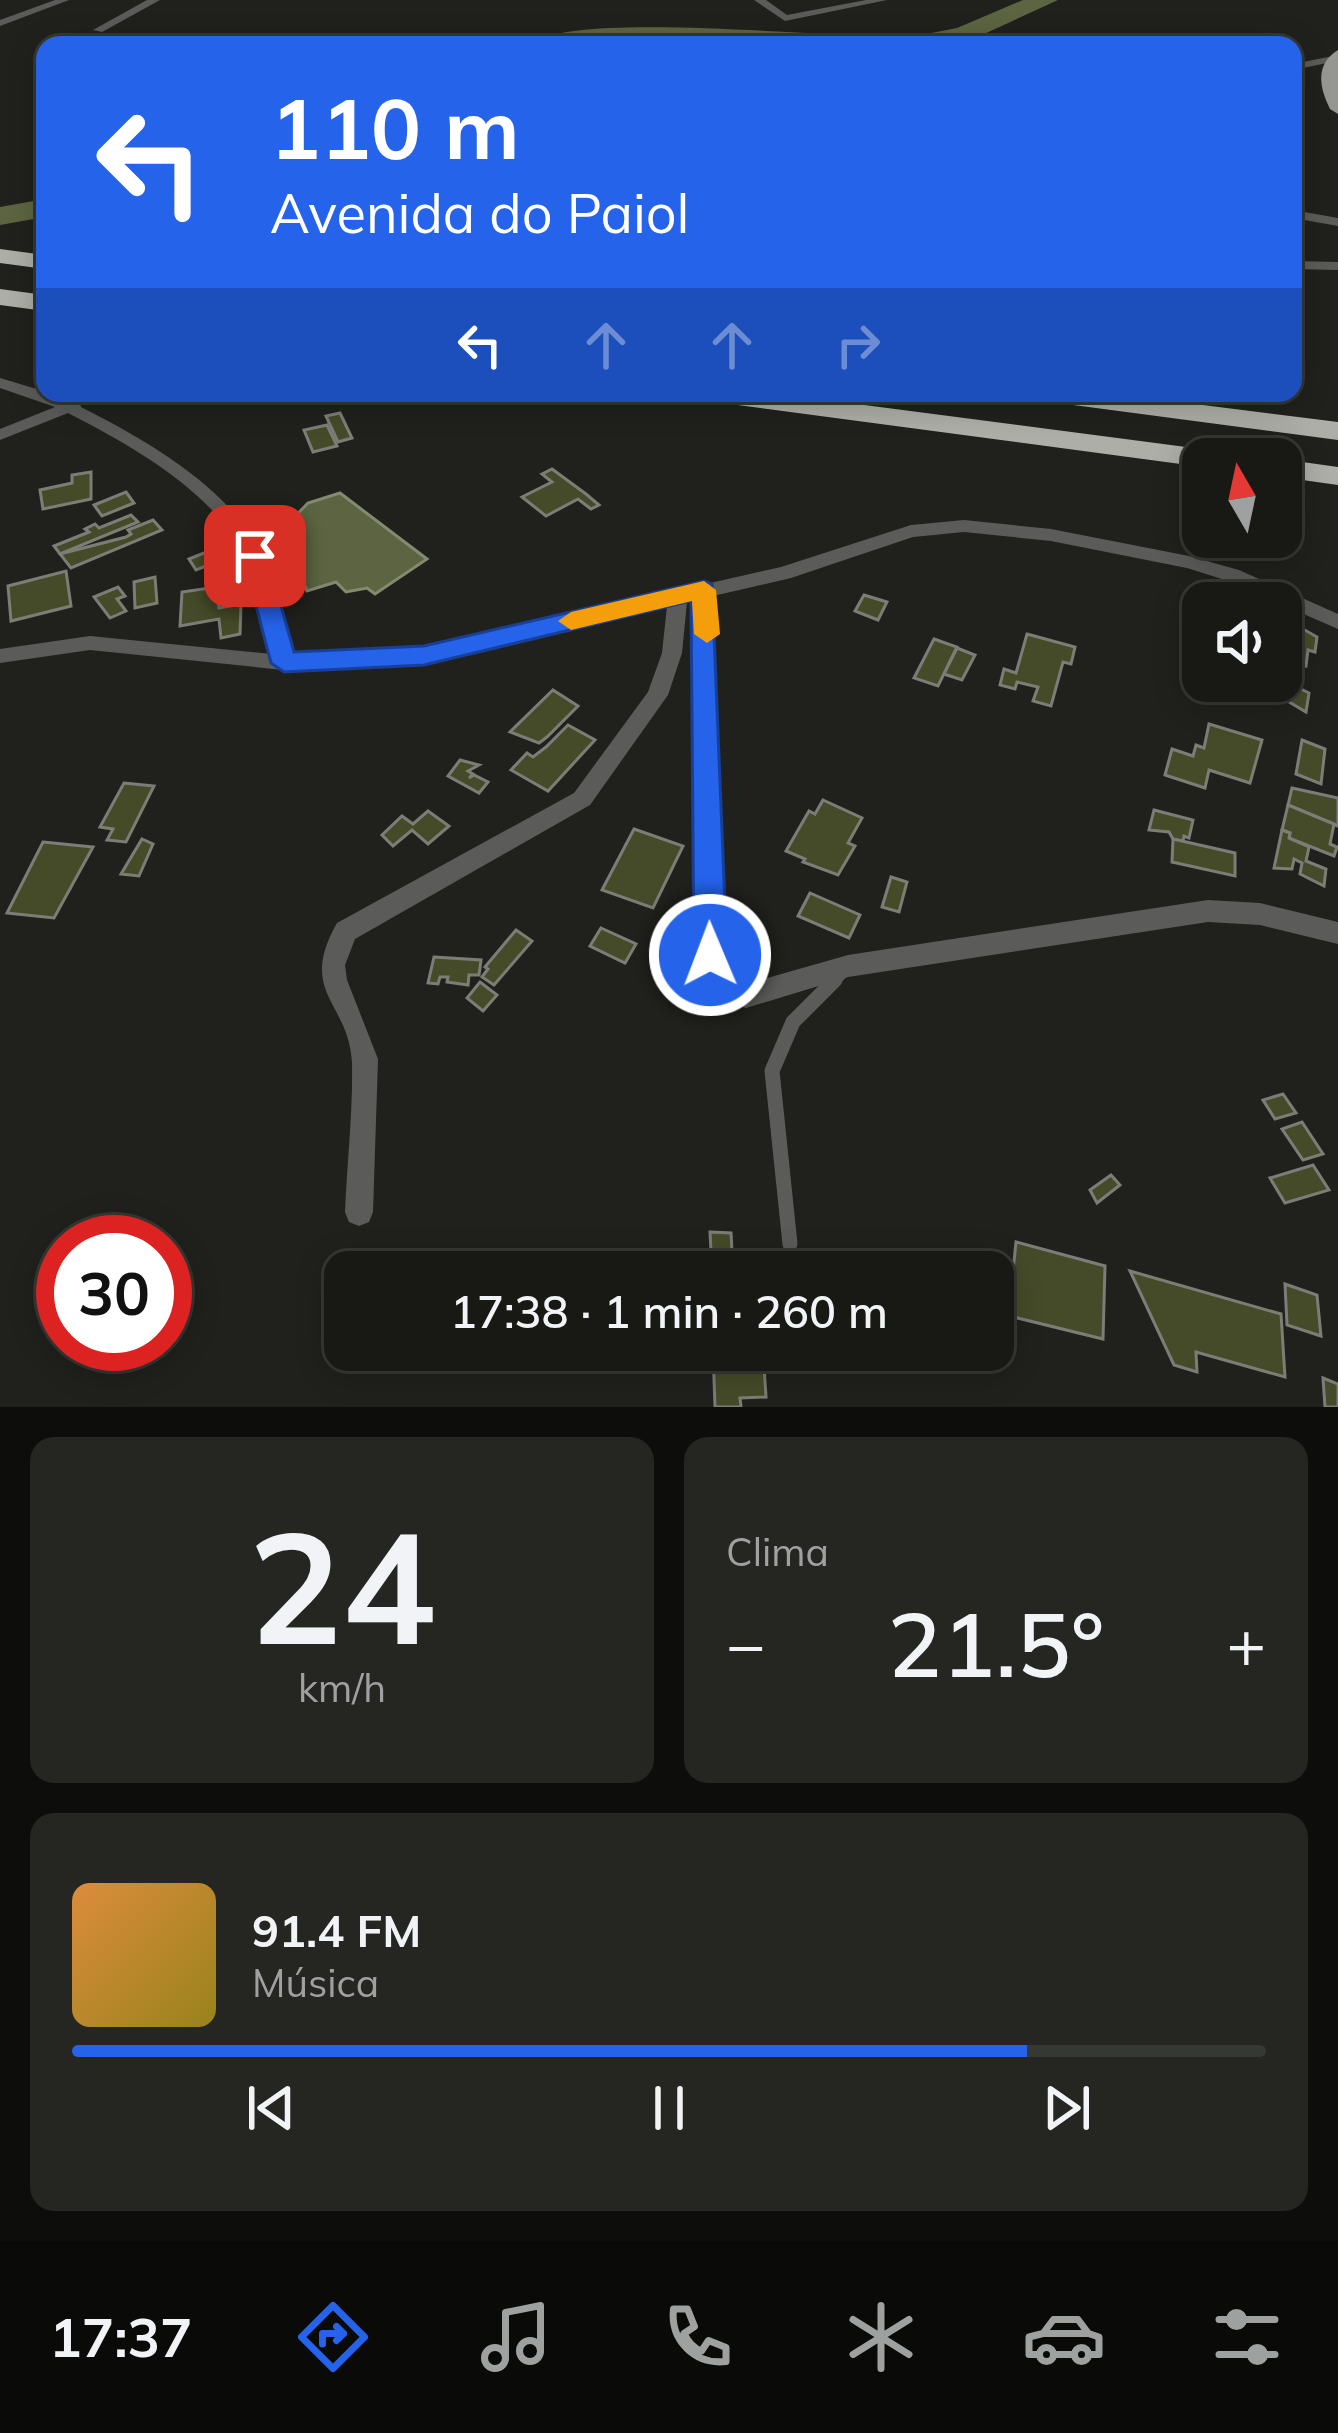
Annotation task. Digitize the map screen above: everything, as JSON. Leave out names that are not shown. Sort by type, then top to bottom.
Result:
[{"type":"highway","points":[[0,256],[36,261]]},
{"type":"highway","points":[[0,297],[36,302]]},
{"type":"highway","points":[[776,402],[1182,455]]},
{"type":"highway","points":[[1113,402],[1338,431]]},
{"type":"highway","points":[[1302,472],[1338,476]]},
{"type":"main road","points":[[1336,57],[1328,83],[1338,109]]},
{"type":"street","points":[[0,23],[64,0]]},
{"type":"street","points":[[98,30],[155,0]]},
{"type":"street","points":[[759,0],[782,18],[882,0]]},
{"type":"street","points":[[1302,66],[1336,57]]},
{"type":"street","points":[[1302,216],[1338,222]]},
{"type":"street","points":[[1302,265],[1338,266]]},
{"type":"street","points":[[0,383],[36,394]]},
{"type":"street","points":[[64,402],[205,498],[235,527],[255,556],[284,663]]},
{"type":"street","points":[[0,435],[74,405]]},
{"type":"street","points":[[0,656],[90,643],[284,663],[424,656],[784,573],[936,527],[1051,535],[1189,562],[1232,575],[1338,622]]},
{"type":"street","points":[[704,590],[715,976],[727,990],[746,996],[848,966],[1208,911],[1260,914],[1338,933]]},
{"type":"street","points":[[359,1212],[365,1059],[362,1039],[329,964],[333,947],[346,931],[582,800],[658,695],[673,653],[677,595]]},
{"type":"lane","points":[[790,1244],[772,1071],[793,1022],[848,966]]},
{"type":"shaded area","points":[[340,493],[427,559],[375,594],[367,588],[346,592],[336,582],[307,591],[279,533],[308,503]]},
{"type":"building","points":[[340,413],[352,438],[338,442],[326,416]]},
{"type":"building","points":[[327,425],[337,446],[313,452],[304,430]]},
{"type":"building","points":[[552,469],[599,505],[591,509],[578,499],[546,516],[522,497],[552,482],[542,474]]},
{"type":"building","points":[[91,472],[91,499],[43,509],[40,490],[72,483],[72,475]]},
{"type":"building","points":[[126,492],[134,503],[102,516],[94,505]]},
{"type":"building","points":[[131,515],[138,522],[60,554],[54,546],[89,532],[85,529],[95,524],[99,528]]},
{"type":"building","points":[[153,520],[162,530],[71,568],[60,554],[126,537],[131,534],[128,530]]},
{"type":"building","points":[[226,544],[240,564],[212,575],[206,566],[196,570],[189,559]]},
{"type":"building","points":[[66,571],[71,606],[11,621],[8,586]]},
{"type":"building","points":[[155,577],[157,603],[135,608],[134,582]]},
{"type":"building","points":[[118,587],[125,596],[117,599],[126,611],[110,618],[94,597]]},
{"type":"building","points":[[217,587],[219,608],[241,604],[240,634],[221,638],[219,619],[180,626],[182,592]]},
{"type":"building","points":[[864,595],[887,602],[878,620],[855,611]]},
{"type":"building","points":[[1302,628],[1317,637],[1315,652],[1308,650],[1306,666],[1302,665]]},
{"type":"building","points":[[1027,634],[1075,647],[1071,664],[1063,662],[1051,706],[1033,701],[1038,687],[1017,682],[1015,689],[1000,685],[1004,669],[1016,673]]},
{"type":"building","points":[[934,639],[957,647],[938,686],[914,678]]},
{"type":"building","points":[[957,648],[975,655],[962,680],[944,674]]},
{"type":"building","points":[[553,690],[578,706],[539,743],[510,732]]},
{"type":"building","points":[[1302,690],[1309,693],[1306,712],[1289,702],[1302,702]]},
{"type":"building","points":[[1209,724],[1262,740],[1250,783],[1209,770],[1205,788],[1165,775],[1172,749],[1193,756],[1196,745],[1204,748]]},
{"type":"building","points":[[568,725],[595,740],[548,791],[511,770],[527,753],[533,757],[546,747]]},
{"type":"building","points":[[1302,740],[1325,749],[1321,784],[1296,774]]},
{"type":"building","points":[[460,760],[479,765],[468,771],[473,774],[469,778],[474,775],[488,782],[479,793],[448,776]]},
{"type":"building","points":[[124,783],[154,786],[126,842],[107,840],[113,829],[100,827]]},
{"type":"building","points":[[1292,788],[1338,798],[1338,826],[1288,805]]},
{"type":"building","points":[[823,800],[862,818],[848,843],[855,846],[838,875],[786,851],[809,811],[815,814]]},
{"type":"building","points":[[1288,805],[1334,824],[1330,844],[1337,847],[1334,856],[1289,838],[1290,833],[1282,830]]},
{"type":"building","points":[[1154,810],[1193,820],[1189,838],[1173,839],[1169,832],[1149,830]]},
{"type":"building","points":[[428,811],[449,826],[428,844],[412,830],[393,846],[382,835],[402,816],[413,824]]},
{"type":"building","points":[[634,829],[683,846],[653,908],[602,890]]},
{"type":"building","points":[[1282,830],[1309,847],[1306,861],[1326,869],[1324,886],[1300,874],[1302,863],[1294,859],[1292,869],[1274,868]]},
{"type":"building","points":[[142,839],[153,844],[139,876],[121,874]]},
{"type":"building","points":[[1173,839],[1235,853],[1235,876],[1172,862]]},
{"type":"building","points":[[43,842],[93,847],[54,918],[7,913]]},
{"type":"building","points":[[891,877],[907,882],[899,912],[882,907]]},
{"type":"building","points":[[810,893],[860,915],[849,938],[798,916]]},
{"type":"building","points":[[601,928],[636,944],[625,963],[590,946]]},
{"type":"building","points":[[516,930],[532,941],[494,985],[482,977],[485,967]]},
{"type":"building","points":[[434,957],[481,960],[479,975],[469,975],[468,985],[447,982],[448,977],[440,977],[438,984],[428,983]]},
{"type":"building","points":[[480,982],[497,995],[483,1011],[467,998]]},
{"type":"building","points":[[1283,1094],[1296,1113],[1275,1119],[1263,1100]]},
{"type":"building","points":[[1302,1122],[1323,1154],[1303,1160],[1282,1129]]},
{"type":"building","points":[[1313,1165],[1329,1190],[1285,1203],[1270,1178]]},
{"type":"building","points":[[1111,1175],[1120,1185],[1097,1203],[1090,1190]]},
{"type":"building","points":[[710,1232],[731,1233],[732,1251],[711,1251]]},
{"type":"building","points":[[1016,1242],[1105,1266],[1103,1339],[1014,1317]]},
{"type":"building","points":[[1130,1271],[1281,1314],[1285,1377],[1196,1352],[1197,1372],[1174,1365]]},
{"type":"building","points":[[1285,1284],[1317,1295],[1321,1336],[1287,1325]]},
{"type":"building","points":[[714,1371],[764,1371],[766,1397],[740,1398],[741,1407],[715,1407]]},
{"type":"building","points":[[1323,1378],[1338,1384],[1338,1407],[1325,1407]]},
{"type":"waterway","points":[[954,36],[1047,0]]},
{"type":"waterway","points":[[607,36],[686,36]]},
{"type":"waterway","points":[[0,216],[36,210]]},
{"type":"slow traffic","points":[[571,621],[704,590],[707,634]]},
{"type":"route","points":[[255,556],[284,663],[424,656],[704,590],[710,955]]}]
